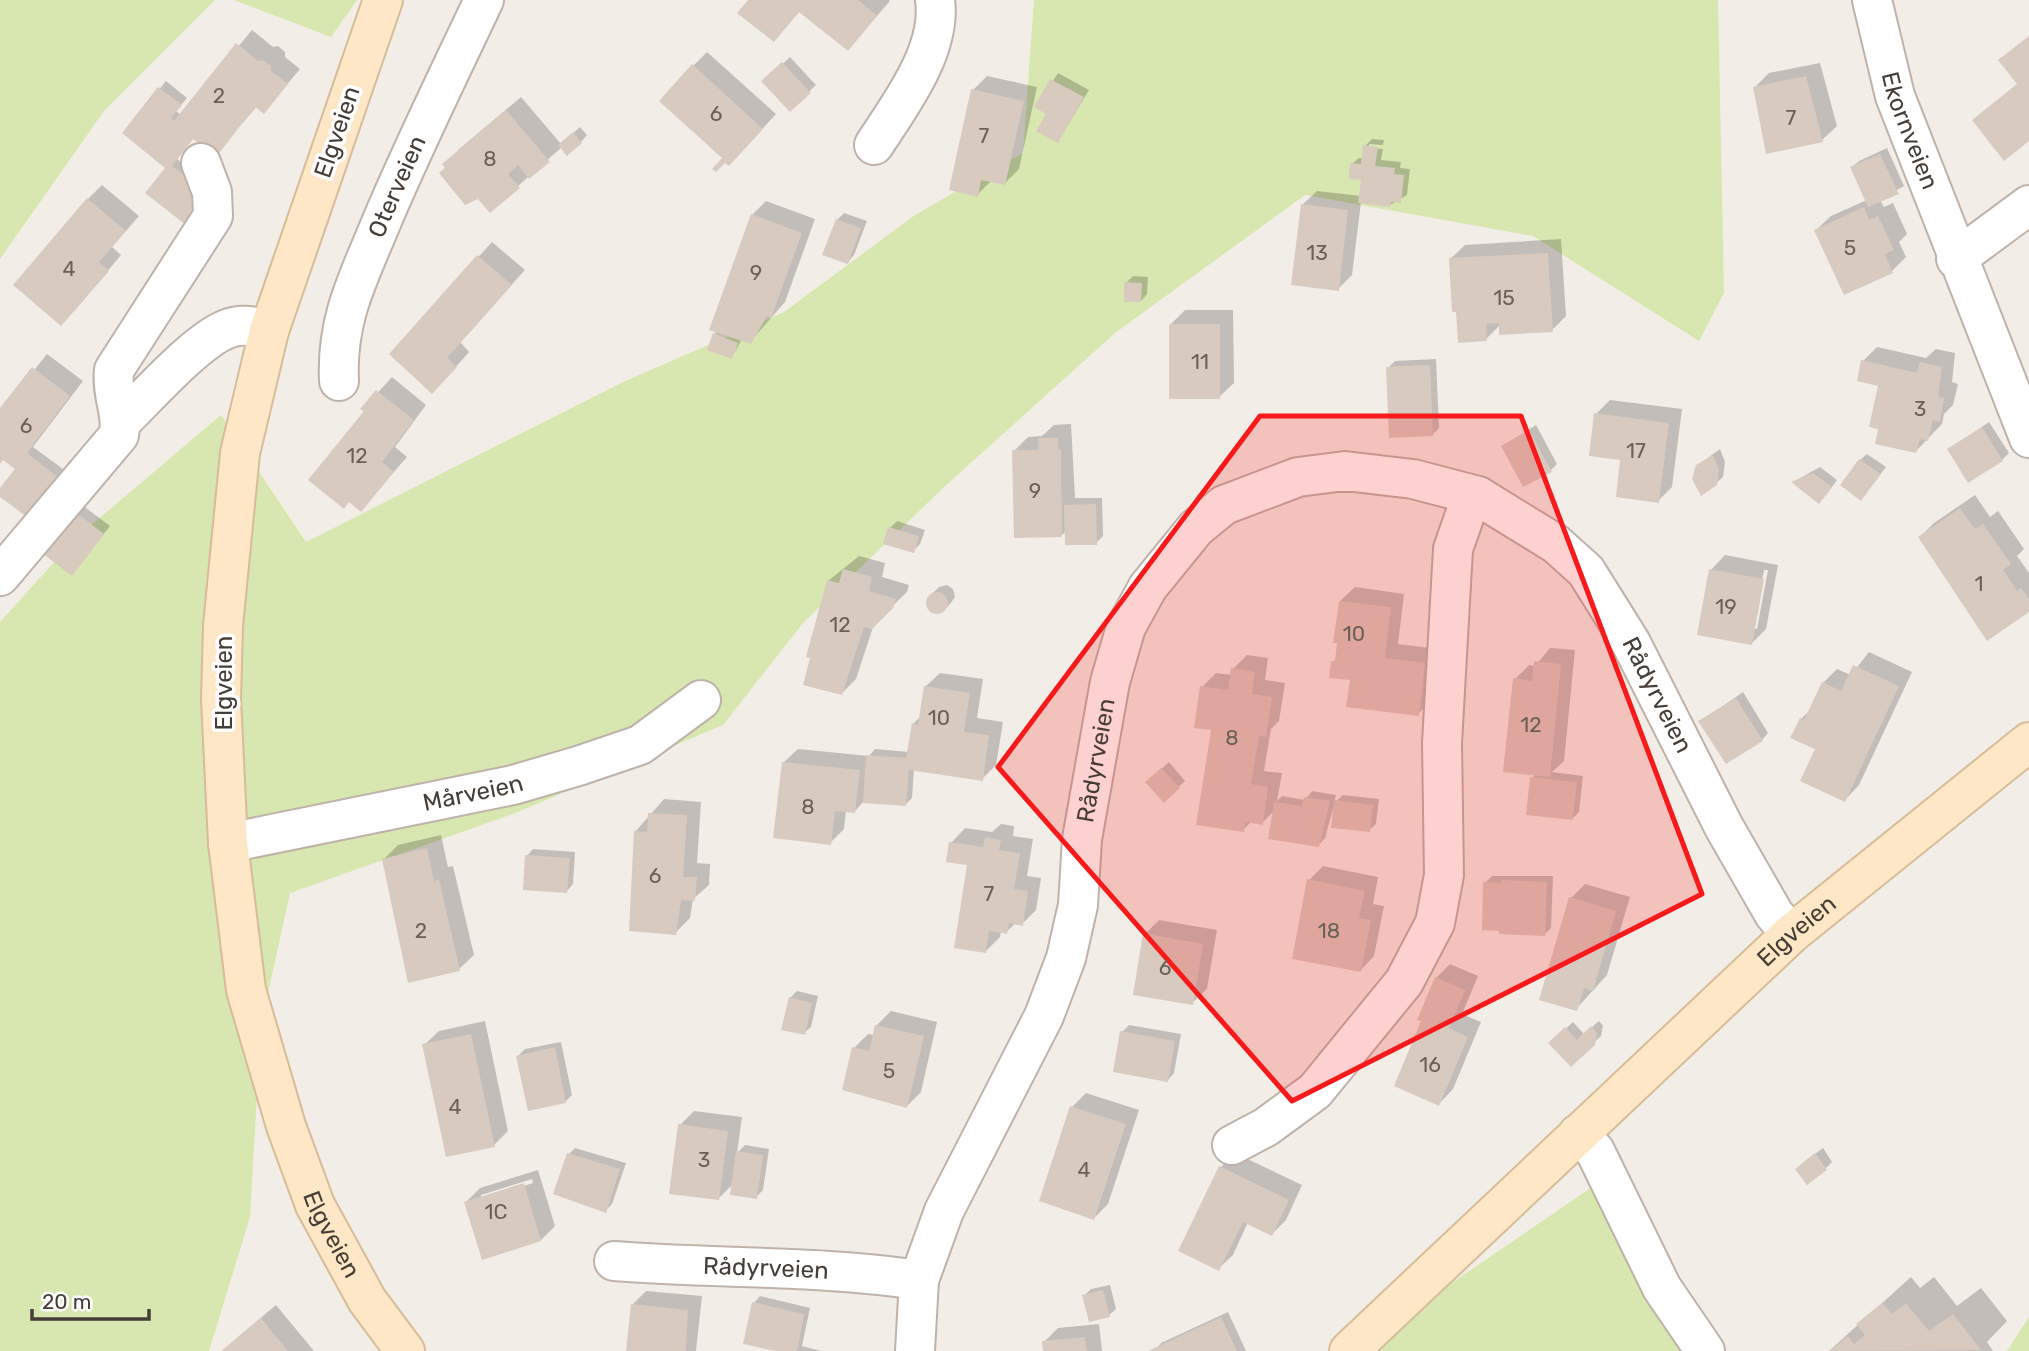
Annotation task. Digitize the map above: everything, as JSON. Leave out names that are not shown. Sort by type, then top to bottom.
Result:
[{"type":"main road","name":"Elgveien","points":[[383,0],[269,331],[240,453],[223,626],[221,699],[228,843],[246,990],[286,1126],[315,1205],[367,1300],[405,1351]]},
{"type":"main road","name":"Elgveien","points":[[1349,1351],[1791,934],[2029,743]]},
{"type":"street","name":"Oterveien","points":[[339,381],[337,347],[345,312],[406,163],[484,0]]},
{"type":"street","points":[[874,145],[915,82],[937,18],[935,0]]},
{"type":"street","name":"Ekornveien","points":[[1872,0],[1895,96],[1956,258],[2029,438]]},
{"type":"street","points":[[0,576],[120,435],[121,421],[112,388],[114,370],[213,216],[212,192],[201,163]]},
{"type":"street","points":[[1956,258],[2029,205]]},
{"type":"street","points":[[121,421],[207,341],[227,328],[250,325],[269,331]]},
{"type":"street","name":"Rådyrveien","points":[[915,1351],[919,1280],[944,1211],[1044,1016],[1066,958],[1078,905],[1082,839],[1110,682],[1126,627],[1148,587],[1196,528],[1224,505],[1298,477],[1345,471],[1413,479],[1478,496],[1556,544],[1586,571],[1631,643],[1731,838],[1774,914],[1791,934]]},
{"type":"street","points":[[1232,1145],[1266,1127],[1315,1091],[1404,982],[1435,923],[1444,876],[1442,743],[1453,549],[1467,509],[1478,496]]},
{"type":"street","name":"Mårveien","points":[[228,843],[513,785],[578,766],[640,745],[701,699]]},
{"type":"street","points":[[1578,1134],[1595,1151],[1662,1288],[1705,1351]]},
{"type":"street","name":"Rådyrveien","points":[[614,1261],[714,1268],[822,1268],[919,1280]]},
{"type":"highlighted area","points":[[1260,416],[1521,416],[1702,894],[1292,1101],[998,767]]},
{"type":"green space","points":[[0,0],[215,0],[104,111],[0,259]]},
{"type":"green space","points":[[234,0],[357,0],[331,37]]},
{"type":"green space","points":[[1034,0],[1718,0],[1724,293],[1699,341],[1533,236],[1305,195],[1115,333],[943,488],[803,623],[723,725],[513,814],[290,893],[261,1025],[250,1217],[209,1351],[0,1351],[0,622],[76,538],[221,415],[306,542],[623,382],[784,312],[915,215],[1023,153]]},
{"type":"green space","points":[[1601,1181],[1710,1351],[1352,1351]]},
{"type":"green space","points":[[2029,1317],[2029,1351],[2007,1351]]},
{"type":"building","points":[[748,0],[858,0],[877,16],[848,51],[799,12],[774,42],[737,13]]},
{"type":"building","points":[[2029,36],[2029,141],[2004,161],[1972,120],[2017,84],[1998,60]]},
{"type":"building","points":[[236,43],[258,61],[263,60],[271,66],[271,71],[288,84],[264,114],[255,107],[216,157],[193,139],[172,166],[210,195],[186,225],[145,193],[165,168],[122,133],[158,87],[182,105],[171,118],[174,121]]},
{"type":"building","points":[[782,62],[811,93],[790,112],[761,81]]},
{"type":"building","points":[[692,64],[763,129],[729,166],[725,163],[716,172],[712,169],[722,158],[659,101]]},
{"type":"building","points":[[1806,76],[1823,142],[1766,154],[1753,87]]},
{"type":"building","points":[[1050,79],[1084,97],[1058,143],[1036,131],[1046,114],[1034,107]]},
{"type":"building","points":[[971,89],[1024,101],[1005,185],[981,180],[978,197],[949,190]]},
{"type":"building","points":[[506,110],[550,162],[529,179],[518,165],[508,174],[520,188],[490,213],[478,199],[465,205],[439,173],[445,168],[442,164]]},
{"type":"building","points":[[573,132],[582,143],[567,156],[558,145]]},
{"type":"building","points":[[1363,145],[1378,147],[1375,166],[1395,168],[1394,174],[1404,175],[1401,203],[1391,202],[1390,207],[1358,203],[1361,180],[1349,179],[1350,163],[1361,164]]},
{"type":"building","points":[[1880,154],[1899,194],[1868,207],[1850,167]]},
{"type":"building","points":[[87,198],[126,231],[99,262],[109,271],[61,326],[13,285]]},
{"type":"building","points":[[1301,204],[1348,210],[1339,291],[1291,285]]},
{"type":"building","points":[[1864,207],[1869,220],[1878,216],[1894,250],[1885,254],[1893,273],[1844,295],[1814,230]]},
{"type":"building","points":[[751,214],[802,233],[771,318],[767,316],[751,344],[709,330]]},
{"type":"building","points":[[836,219],[861,228],[848,264],[822,255]]},
{"type":"building","points":[[1548,253],[1553,332],[1499,335],[1499,323],[1486,324],[1487,341],[1458,343],[1456,312],[1452,312],[1449,258]]},
{"type":"building","points":[[477,255],[512,285],[447,358],[457,367],[432,394],[389,354]]},
{"type":"building","points":[[1124,282],[1142,283],[1141,302],[1124,302]]},
{"type":"building","points":[[1169,324],[1220,324],[1220,399],[1169,399]]},
{"type":"building","points":[[713,333],[738,343],[732,359],[707,350]]},
{"type":"building","points":[[1861,360],[1917,373],[1920,362],[1942,367],[1938,396],[1944,398],[1940,422],[1933,420],[1928,441],[1920,439],[1916,453],[1875,444],[1878,429],[1869,427],[1878,386],[1857,381]]},
{"type":"building","points":[[1430,365],[1433,436],[1389,438],[1386,367]]},
{"type":"building","points":[[32,367],[70,396],[27,453],[58,477],[27,517],[0,497],[0,488],[15,469],[3,460],[0,464],[0,408]]},
{"type":"building","points":[[376,390],[414,420],[382,462],[394,472],[361,512],[349,502],[344,509],[308,480],[364,411],[360,409]]},
{"type":"building","points":[[1594,413],[1669,423],[1659,503],[1616,497],[1620,460],[1589,456]]},
{"type":"building","points":[[1982,427],[2003,461],[1968,483],[1947,449]]},
{"type":"building","points":[[1529,430],[1552,472],[1523,487],[1501,446]]},
{"type":"building","points":[[1038,438],[1058,438],[1058,449],[1061,449],[1062,537],[1014,538],[1012,450],[1039,450]]},
{"type":"building","points":[[1713,455],[1719,469],[1717,485],[1701,496],[1692,479],[1696,465]]},
{"type":"building","points":[[1859,459],[1881,474],[1861,501],[1840,485]]},
{"type":"building","points":[[1813,473],[1832,487],[1819,504],[1791,482]]},
{"type":"building","points":[[1096,504],[1097,545],[1065,545],[1064,505]]},
{"type":"building","points":[[70,508],[104,534],[72,576],[38,550]]},
{"type":"building","points":[[1960,508],[1975,529],[1983,524],[2011,564],[2003,570],[2017,591],[2021,588],[2029,599],[2029,612],[1987,641],[1918,537]]},
{"type":"building","points":[[888,527],[919,536],[914,553],[883,544]]},
{"type":"building","points":[[843,569],[872,577],[869,591],[896,599],[893,608],[872,629],[864,627],[842,695],[803,685],[810,658],[806,657],[827,580],[839,583]]},
{"type":"building","points":[[1709,569],[1764,579],[1752,645],[1697,635]]},
{"type":"building","points":[[937,592],[945,595],[948,603],[945,611],[937,614],[929,611],[926,603],[929,595]]},
{"type":"building","points":[[1339,601],[1391,607],[1385,658],[1425,663],[1419,716],[1346,707],[1350,680],[1329,678],[1331,661],[1335,661],[1337,643],[1333,643]]},
{"type":"building","points":[[1534,661],[1561,664],[1550,777],[1503,772],[1513,678],[1532,681]]},
{"type":"building","points":[[1853,665],[1899,686],[1845,802],[1800,781],[1815,749],[1790,738],[1800,718],[1804,720],[1822,682],[1841,691]]},
{"type":"building","points":[[1231,668],[1255,672],[1252,694],[1272,697],[1266,737],[1259,736],[1251,784],[1268,787],[1263,825],[1245,822],[1244,832],[1196,825],[1211,730],[1194,728],[1200,686],[1228,690]]},
{"type":"building","points":[[924,686],[970,693],[964,732],[989,735],[983,781],[909,770],[906,806],[863,803],[866,755],[906,758],[912,723],[918,725]]},
{"type":"building","points":[[1736,698],[1763,741],[1726,764],[1698,721]]},
{"type":"building","points":[[782,762],[860,770],[855,813],[835,811],[831,845],[773,838]]},
{"type":"building","points":[[1161,768],[1180,788],[1164,803],[1145,782]]},
{"type":"building","points":[[1530,777],[1577,782],[1573,820],[1526,815]]},
{"type":"building","points":[[1304,797],[1330,801],[1319,847],[1268,839],[1274,802],[1302,806]]},
{"type":"building","points":[[1334,800],[1373,805],[1370,832],[1331,828]]},
{"type":"building","points":[[648,813],[687,815],[683,877],[697,877],[695,901],[681,900],[676,935],[629,931],[634,831],[647,832]]},
{"type":"building","points":[[985,837],[1001,840],[999,850],[1020,853],[1014,889],[1028,891],[1023,926],[1009,923],[1007,934],[989,931],[986,953],[954,948],[967,865],[946,862],[949,842],[983,847]]},
{"type":"building","points":[[427,848],[434,881],[439,879],[460,971],[408,983],[382,859]]},
{"type":"building","points":[[525,855],[570,858],[567,893],[523,890]]},
{"type":"building","points":[[1307,879],[1365,891],[1359,918],[1371,920],[1361,972],[1292,959]]},
{"type":"building","points":[[1501,880],[1547,882],[1545,936],[1499,934],[1499,931],[1482,930],[1483,882],[1501,883]]},
{"type":"building","points":[[1569,897],[1616,911],[1593,991],[1584,988],[1577,1011],[1539,1000]]},
{"type":"building","points":[[1143,933],[1203,944],[1193,1005],[1133,995]]},
{"type":"building","points":[[1435,977],[1465,990],[1449,1028],[1468,1037],[1439,1106],[1394,1086],[1421,1021],[1417,1020]]},
{"type":"building","points":[[789,997],[812,1003],[805,1035],[781,1030]]},
{"type":"building","points":[[875,1025],[924,1036],[907,1108],[842,1090],[852,1047],[869,1051]]},
{"type":"building","points":[[1591,1026],[1597,1033],[1595,1045],[1571,1067],[1548,1043],[1565,1027],[1577,1040]]},
{"type":"building","points":[[1120,1031],[1175,1041],[1168,1082],[1113,1072]]},
{"type":"building","points":[[471,1034],[495,1147],[446,1157],[422,1044]]},
{"type":"building","points":[[555,1047],[566,1103],[528,1111],[516,1056]]},
{"type":"building","points":[[1070,1106],[1126,1124],[1094,1220],[1039,1201]]},
{"type":"building","points":[[678,1124],[728,1131],[719,1200],[669,1194]]},
{"type":"building","points":[[736,1151],[763,1155],[757,1199],[730,1195]]},
{"type":"building","points":[[567,1153],[620,1169],[606,1213],[553,1194]]},
{"type":"building","points":[[1815,1153],[1827,1170],[1807,1185],[1795,1169]]},
{"type":"building","points":[[1219,1166],[1289,1200],[1272,1236],[1243,1222],[1219,1271],[1178,1251]]},
{"type":"building","points":[[524,1183],[541,1241],[482,1260],[464,1202]]},
{"type":"building","points":[[1103,1290],[1110,1317],[1089,1322],[1082,1295]]},
{"type":"building","points":[[752,1302],[804,1314],[797,1351],[775,1351],[743,1344]]},
{"type":"building","points":[[1882,1303],[1892,1314],[1906,1303],[1929,1331],[1953,1314],[1981,1350],[1830,1351],[1848,1336],[1854,1344],[1865,1335],[1856,1324]]},
{"type":"building","points":[[631,1304],[688,1310],[686,1351],[626,1351]]},
{"type":"building","points":[[1221,1317],[1237,1351],[1148,1351]]},
{"type":"building","points":[[261,1318],[288,1351],[221,1351]]},
{"type":"building","points":[[1085,1337],[1087,1351],[1043,1351],[1042,1341]]}]
